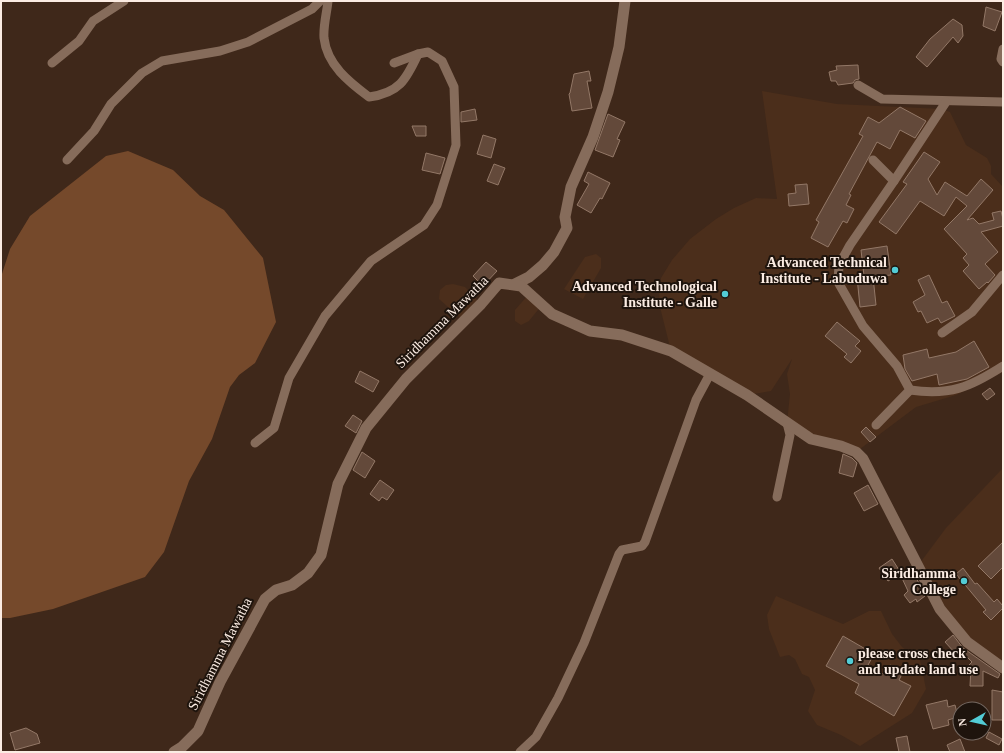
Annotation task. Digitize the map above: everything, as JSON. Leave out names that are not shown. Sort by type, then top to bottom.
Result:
[{"type":"street","points":[[52,63],[79,40],[93,21],[124,1]]},
{"type":"street","points":[[67,160],[94,132],[111,104],[142,73],[162,61],[220,51],[248,42],[312,10],[320,1]]},
{"type":"street","points":[[328,1],[324,37],[329,57],[344,78],[369,98],[384,95],[397,88],[407,78],[418,54]]},
{"type":"street","points":[[515,284],[529,277],[543,265],[554,252],[567,228],[565,217],[571,187],[593,137],[608,92],[619,47],[625,1]]},
{"type":"street","points":[[1003,49],[1001,59],[1003,62]]},
{"type":"street","points":[[255,443],[274,428],[289,378],[325,316],[371,262],[424,225],[437,205],[456,145],[454,87],[442,61],[428,52],[394,62]]},
{"type":"street","points":[[858,85],[882,99],[946,102],[1003,102]]},
{"type":"street","points":[[910,390],[897,366],[863,326],[838,282],[839,265],[846,252],[946,102]]},
{"type":"street","points":[[873,160],[894,181]]},
{"type":"street","points":[[942,333],[972,312],[1003,275]]},
{"type":"street","name":"Siridhamma Mawatha","points":[[174,752],[182,747],[198,731],[220,682],[265,598],[276,590],[292,585],[308,573],[321,555],[338,484],[366,428],[406,379],[481,304],[499,283],[515,284]]},
{"type":"street","points":[[515,284],[521,286],[552,314],[590,331],[622,335],[671,351],[747,395],[811,439],[841,446],[856,452],[863,460],[940,609],[967,642],[1003,668]]},
{"type":"street","points":[[910,390],[930,393],[953,391],[983,379],[1003,366]]},
{"type":"street","points":[[520,752],[536,737],[558,698],[584,642],[619,554],[622,550],[642,546],[645,542],[696,400],[710,374]]},
{"type":"street","points":[[876,424],[910,390]]},
{"type":"street","points":[[777,497],[790,435],[787,423]]},
{"type":"shaded area","name":"Advanced Technical Institute - Labuduwa","points":[[762,91],[837,104],[942,109],[950,112],[966,145],[987,158],[991,166],[991,174],[1003,187],[1003,372],[956,395],[916,407],[856,452],[787,423],[790,394],[787,374],[792,359],[771,391],[747,395],[671,351],[660,307],[659,290],[661,278],[672,260],[690,239],[716,219],[734,208],[756,198],[777,199]]},
{"type":"shaded area","points":[[128,151],[173,170],[200,196],[224,210],[263,258],[276,322],[255,363],[239,375],[230,387],[212,439],[189,481],[164,552],[145,577],[53,609],[10,618],[1,618],[1,277],[10,249],[30,216],[106,156]]},
{"type":"shaded area","points":[[596,254],[601,258],[601,268],[583,299],[564,289],[585,257]]},
{"type":"shaded area","points":[[453,284],[465,287],[481,304],[464,321],[439,299],[440,290],[446,285]]},
{"type":"shaded area","points":[[529,294],[542,305],[529,321],[521,325],[515,321],[515,310]]},
{"type":"shaded area","name":"Siridhamma College","points":[[1003,468],[1003,668],[967,642],[917,567],[946,528]]},
{"type":"shaded area","points":[[776,596],[843,624],[869,611],[881,611],[892,634],[902,647],[920,660],[926,689],[912,713],[860,746],[841,735],[817,725],[808,711],[815,690],[809,677],[802,674],[795,659],[789,655],[780,657],[769,629],[767,615]]},
{"type":"building","points":[[986,7],[1002,12],[995,31],[983,26]]},
{"type":"building","points":[[953,19],[962,25],[963,36],[958,43],[953,37],[927,67],[916,57],[930,39]]},
{"type":"building","points":[[858,65],[859,79],[855,80],[853,83],[838,85],[836,81],[831,81],[829,72],[837,70],[836,66]]},
{"type":"building","points":[[589,71],[591,81],[587,81],[592,108],[572,111],[569,94],[574,74]]},
{"type":"building","points":[[900,107],[926,121],[915,138],[900,130],[890,149],[877,142],[849,194],[851,195],[846,205],[854,209],[847,223],[843,221],[828,247],[811,238],[819,222],[816,220],[863,136],[859,134],[868,117],[879,123]]},
{"type":"building","points":[[475,109],[477,120],[461,122],[461,112]]},
{"type":"building","points":[[608,114],[625,122],[617,139],[620,140],[613,157],[595,150]]},
{"type":"building","points":[[412,126],[426,126],[426,136],[416,136]]},
{"type":"building","points":[[483,135],[496,139],[491,158],[477,154]]},
{"type":"building","points":[[924,152],[940,162],[928,179],[937,195],[945,182],[967,196],[981,179],[993,190],[967,220],[973,218],[979,224],[994,220],[992,213],[1001,211],[1003,219],[1003,226],[981,232],[998,252],[985,264],[995,275],[988,283],[987,282],[979,289],[963,271],[969,265],[963,258],[967,254],[944,229],[967,206],[956,197],[944,216],[920,201],[896,234],[879,222],[907,184],[903,182]]},
{"type":"building","points":[[426,153],[445,158],[440,174],[422,170]]},
{"type":"building","points":[[494,164],[505,168],[498,185],[487,181]]},
{"type":"building","points":[[588,172],[610,183],[602,199],[600,198],[591,213],[577,205],[589,184],[584,181]]},
{"type":"building","points":[[807,184],[809,204],[789,206],[788,194],[796,193],[795,185]]},
{"type":"building","points":[[887,246],[891,275],[873,277],[876,305],[860,307],[857,277],[864,276],[861,250]]},
{"type":"building","points":[[486,262],[497,271],[483,286],[473,276]]},
{"type":"building","points":[[929,275],[942,303],[947,301],[955,316],[941,323],[938,318],[927,323],[921,311],[918,312],[913,302],[925,295],[918,280]]},
{"type":"building","points":[[837,322],[860,341],[855,346],[861,351],[851,363],[844,357],[847,354],[825,336]]},
{"type":"building","points":[[974,341],[989,367],[967,379],[939,385],[937,374],[912,381],[905,369],[903,355],[927,349],[929,358],[956,352]]},
{"type":"building","points":[[360,371],[379,381],[373,392],[355,382]]},
{"type":"building","points":[[990,388],[995,394],[987,400],[982,394]]},
{"type":"building","points":[[353,415],[362,421],[356,433],[345,426]]},
{"type":"building","points":[[866,427],[876,437],[870,442],[861,432]]},
{"type":"building","points":[[362,452],[375,461],[365,478],[353,470]]},
{"type":"building","points":[[843,454],[852,458],[857,463],[853,477],[839,473]]},
{"type":"building","points":[[380,480],[394,490],[387,500],[382,497],[379,501],[370,494]]},
{"type":"building","points":[[868,485],[878,504],[864,511],[854,493]]},
{"type":"building","points":[[1003,542],[1003,567],[991,579],[978,566]]},
{"type":"building","points":[[892,559],[901,573],[888,581],[879,568]]},
{"type":"building","points":[[963,568],[975,584],[977,583],[994,602],[997,599],[1003,606],[1003,608],[991,620],[983,612],[986,610],[956,574]]},
{"type":"building","points":[[913,571],[925,596],[917,602],[916,599],[910,603],[904,595],[908,591],[901,576]]},
{"type":"building","points":[[953,635],[963,648],[1000,674],[998,678],[983,671],[983,686],[970,686],[971,667],[969,665],[972,662],[959,649],[955,653],[945,642]]},
{"type":"building","points":[[843,636],[874,654],[868,665],[885,675],[890,665],[903,672],[899,680],[911,686],[894,716],[855,693],[859,684],[826,666]]},
{"type":"building","points":[[992,690],[1003,692],[1003,720],[992,720]]},
{"type":"building","points":[[947,700],[948,707],[952,706],[952,719],[948,720],[949,725],[933,729],[926,705]]},
{"type":"building","points":[[26,728],[37,734],[40,743],[15,750],[10,733]]},
{"type":"building","points":[[992,734],[1002,739],[999,745],[992,741]]},
{"type":"building","points":[[907,736],[910,752],[899,752],[896,738]]},
{"type":"building","points":[[956,741],[961,741],[965,752],[950,752],[947,745]]},
{"type":"place","name":"Advanced Technical Institute - Labuduwa","points":[[895,270]]},
{"type":"place","name":"Advanced Technological Institute - Galle","points":[[725,294]]},
{"type":"place","name":"Siridhamma College","points":[[964,581]]},
{"type":"place","name":"please cross check and update land use","points":[[850,661]]}]
